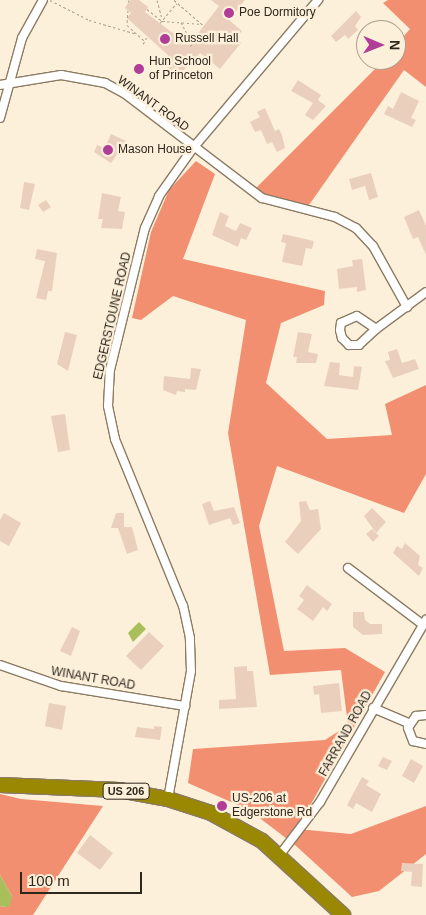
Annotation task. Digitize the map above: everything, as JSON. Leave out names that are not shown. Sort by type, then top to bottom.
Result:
[{"type":"highway","name":"US 206","points":[[0,785],[119,790],[168,799],[230,820],[279,856],[343,915]]},
{"type":"street","points":[[0,118],[8,83],[22,38],[43,0]]},
{"type":"street","name":"EDGERSTOUNE ROAD","points":[[168,799],[192,656],[188,623],[115,439],[108,386],[145,228],[159,196],[194,148],[318,0]]},
{"type":"street","name":"WINANT ROAD","points":[[0,85],[61,75],[105,83],[124,94],[262,198],[335,217],[356,228],[373,246],[407,307]]},
{"type":"street","points":[[376,329],[357,316],[341,323],[340,330],[342,338],[349,345],[359,345],[376,329],[426,292]]},
{"type":"street","points":[[348,568],[424,622]]},
{"type":"street","name":"FARRAND ROAD","points":[[279,856],[320,802],[424,622]]},
{"type":"street","name":"WINANT ROAD","points":[[0,665],[61,686],[185,706]]},
{"type":"street","points":[[373,708],[409,724]]},
{"type":"street","points":[[426,715],[416,716],[409,724],[410,737],[417,743],[426,744]]},
{"type":"path","points":[[50,0],[89,20],[137,34]]},
{"type":"path","points":[[157,0],[162,21]]},
{"type":"path","points":[[147,9],[162,21],[203,25],[174,0]]},
{"type":"path","points":[[160,23],[177,2]]},
{"type":"path","points":[[128,10],[127,25],[145,41]]},
{"type":"path","points":[[181,22],[192,44]]},
{"type":"path","points":[[143,44],[147,38]]},
{"type":"shaded area","points":[[388,0],[426,0],[426,87],[404,70],[406,70],[406,34],[410,29],[406,25],[406,20],[401,20],[383,3]]},
{"type":"shaded area","points":[[374,70],[404,70],[304,212],[250,194]]},
{"type":"shaded area","points":[[196,161],[215,174],[183,259],[325,291],[324,305],[281,323],[266,383],[327,439],[392,435],[385,404],[426,385],[426,474],[404,513],[277,466],[259,526],[284,651],[345,648],[385,672],[297,829],[351,834],[426,806],[426,854],[379,891],[352,897],[295,845],[249,810],[188,783],[193,749],[325,740],[348,725],[341,670],[270,675],[228,433],[246,320],[173,296],[141,320],[132,318],[151,232],[169,190]]},
{"type":"shaded area","points":[[139,622],[146,629],[133,642],[128,633]]},
{"type":"shaded area","points":[[0,794],[21,799],[103,806],[33,915],[0,915],[0,906],[5,907],[12,896],[0,875]]},
{"type":"shaded area","points":[[0,875],[12,896],[10,906],[0,906]]},
{"type":"building","points":[[130,0],[139,0],[148,7],[145,12],[189,45],[219,6],[211,0],[245,0],[229,20],[242,31],[235,39],[241,43],[220,69],[200,53],[178,76],[164,65],[170,57],[127,18],[131,13],[125,8]]},
{"type":"building","points":[[356,11],[361,17],[359,20],[356,20],[356,32],[348,39],[345,35],[336,42],[331,36]]},
{"type":"building","points":[[298,80],[321,95],[318,100],[326,106],[313,120],[305,115],[313,103],[291,91]]},
{"type":"building","points":[[401,92],[419,101],[411,118],[416,120],[412,127],[384,114],[388,106],[393,109]]},
{"type":"building","points":[[265,108],[275,131],[279,129],[282,135],[285,148],[277,152],[272,142],[267,144],[261,130],[255,132],[250,122],[260,117],[257,112]]},
{"type":"building","name":"Mason House","points":[[111,134],[126,141],[111,163],[94,152],[97,145],[105,148]]},
{"type":"building","points":[[371,173],[378,197],[369,200],[365,186],[352,190],[349,179]]},
{"type":"building","points":[[24,182],[35,184],[29,210],[20,208]]},
{"type":"building","points":[[102,193],[121,197],[118,211],[125,212],[122,229],[101,228],[103,219],[98,219]]},
{"type":"building","points":[[46,200],[51,207],[43,212],[38,205]]},
{"type":"building","points":[[419,210],[426,226],[426,255],[418,237],[413,239],[404,217]]},
{"type":"building","points":[[220,212],[229,216],[225,226],[236,231],[240,223],[252,228],[246,240],[241,238],[238,247],[212,235]]},
{"type":"building","points":[[283,234],[314,241],[312,249],[306,248],[302,266],[282,262],[286,243],[281,242]]},
{"type":"building","points":[[37,249],[57,253],[52,291],[48,291],[46,300],[36,298],[45,261],[35,259]]},
{"type":"building","points":[[362,259],[366,290],[357,292],[357,287],[339,289],[337,269],[353,266],[352,260]]},
{"type":"building","points":[[65,332],[77,335],[68,371],[57,364]]},
{"type":"building","points":[[298,332],[312,334],[308,352],[318,354],[316,363],[296,363],[297,357],[293,357]]},
{"type":"building","points":[[397,349],[402,363],[415,359],[419,369],[393,378],[385,361],[390,360],[388,352]]},
{"type":"building","points":[[330,362],[340,363],[339,375],[353,377],[354,366],[362,367],[358,390],[324,386]]},
{"type":"building","points":[[191,368],[201,369],[196,390],[185,389],[185,392],[177,391],[176,395],[163,390],[164,376],[190,379]]},
{"type":"building","points":[[65,414],[70,450],[58,452],[51,416]]},
{"type":"building","points":[[210,501],[214,511],[234,507],[240,523],[233,525],[230,518],[209,525],[202,504]]},
{"type":"building","points":[[306,501],[310,510],[318,509],[321,529],[298,554],[285,542],[301,521],[299,502]]},
{"type":"building","points":[[372,508],[386,522],[376,533],[364,516]]},
{"type":"building","points":[[4,513],[21,523],[9,546],[0,541],[0,520]]},
{"type":"building","points":[[116,513],[124,513],[124,527],[132,527],[138,550],[127,554],[118,528],[111,528]]},
{"type":"building","points":[[372,529],[379,536],[373,542],[366,534]]},
{"type":"building","points":[[405,543],[420,556],[418,565],[423,568],[419,576],[393,553],[397,546],[402,549]]},
{"type":"building","points":[[307,585],[332,604],[327,611],[323,607],[313,621],[297,609],[304,600],[299,596]]},
{"type":"building","points":[[353,612],[364,612],[365,620],[370,624],[382,624],[382,634],[363,635],[353,627]]},
{"type":"building","points":[[72,627],[80,631],[71,656],[60,651]]},
{"type":"building","points":[[149,632],[164,646],[141,670],[126,656]]},
{"type":"building","points":[[247,666],[247,671],[253,671],[257,707],[219,709],[219,700],[236,699],[234,667]]},
{"type":"building","points":[[339,683],[342,711],[321,713],[319,694],[314,695],[313,686]]},
{"type":"building","points":[[49,703],[66,706],[62,730],[45,726]]},
{"type":"building","points":[[154,726],[162,727],[160,740],[135,737],[137,727],[154,729]]},
{"type":"building","points":[[383,757],[392,761],[387,770],[378,766]]},
{"type":"building","points":[[411,759],[423,766],[414,783],[402,776]]},
{"type":"building","points":[[362,777],[369,781],[366,785],[381,794],[372,812],[356,803],[353,809],[347,805]]},
{"type":"building","points":[[90,835],[113,853],[100,870],[77,853]]},
{"type":"building","points":[[402,863],[423,864],[422,887],[411,886],[412,872],[401,871]]},
{"type":"place","name":"Poe Dormitory","points":[[229,13]]},
{"type":"place","name":"Russell Hall","points":[[165,39]]},
{"type":"place","name":"Hun School of Princeton","points":[[139,69]]},
{"type":"place","name":"Mason House","points":[[108,150]]},
{"type":"place","name":"US-206 at Edgerstone Rd","points":[[222,806]]}]
